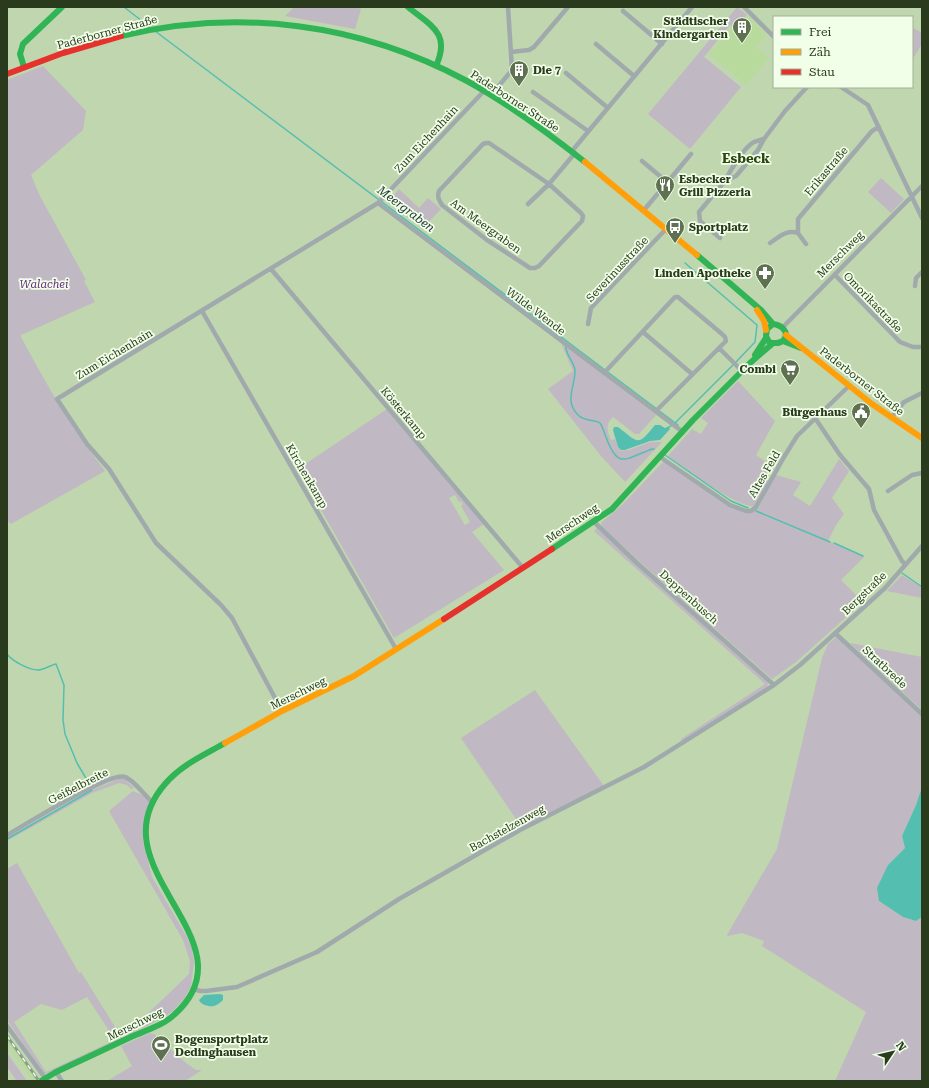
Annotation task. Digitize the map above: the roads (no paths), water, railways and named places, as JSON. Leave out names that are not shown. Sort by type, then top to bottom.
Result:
[{"type":"street","points":[[24,67],[20,54],[23,44],[62,7]]},
{"type":"street","points":[[408,7],[441,37],[443,43],[442,55],[436,66]]},
{"type":"street","points":[[491,95],[512,70],[508,7]]},
{"type":"street","points":[[511,52],[529,50],[534,47],[568,7]]},
{"type":"street","points":[[528,204],[550,184],[588,131],[692,7]]},
{"type":"street","points":[[744,7],[773,36]]},
{"type":"street","points":[[622,11],[662,44]]},
{"type":"street","name":"Paderborner Straße","points":[[7,74],[86,46],[149,30],[187,24],[219,22],[281,24],[321,30],[366,40],[398,50],[436,66],[484,91],[533,122],[573,152],[644,210],[761,310],[773,324]]},
{"type":"street","points":[[596,44],[634,76]]},
{"type":"street","points":[[566,73],[608,108]]},
{"type":"street","points":[[725,181],[736,176],[785,111],[806,88]]},
{"type":"street","points":[[842,88],[868,105],[922,218]]},
{"type":"street","name":"Zum Eichenhain","points":[[282,711],[232,618],[221,605],[156,543],[109,470],[87,444],[57,399],[378,204],[484,91]]},
{"type":"street","points":[[533,92],[588,131]]},
{"type":"street","name":"Erikastraße","points":[[798,233],[798,219],[872,131],[879,127]]},
{"type":"street","points":[[720,238],[700,221],[699,212],[725,181],[730,171],[748,146],[754,142],[764,140]]},
{"type":"street","name":"Am Meergraben","points":[[486,143],[489,143],[550,184],[583,216],[582,221],[539,266],[535,268],[530,268],[487,240],[442,205],[438,196],[439,192],[483,144],[486,143]]},
{"type":"street","points":[[644,210],[691,154]]},
{"type":"street","points":[[642,161],[668,182]]},
{"type":"street","name":"Merschweg","points":[[783,327],[922,186]]},
{"type":"street","name":"Wilde Wende","points":[[378,204],[683,432]]},
{"type":"street","name":"Severinusstraße","points":[[588,324],[591,308],[666,229]]},
{"type":"street","points":[[770,243],[788,232],[794,231],[798,233],[806,244]]},
{"type":"street","name":"Kösterkamp","points":[[271,269],[523,568]]},
{"type":"street","points":[[915,286],[916,278],[922,272]]},
{"type":"street","name":"Omorikastraße","points":[[835,275],[900,342],[912,347],[922,347]]},
{"type":"street","points":[[604,373],[675,298],[678,297],[725,337],[726,341],[656,411]]},
{"type":"street","name":"Paderborner Straße","points":[[753,304],[764,321],[766,338]]},
{"type":"street","name":"Kirchenkamp","points":[[202,311],[396,649]]},
{"type":"street","points":[[766,330],[773,324],[780,324],[783,327]]},
{"type":"street","name":"Paderborner Straße","points":[[783,327],[786,334],[849,386],[891,418],[922,438]]},
{"type":"street","points":[[643,332],[692,374]]},
{"type":"street","points":[[766,338],[772,344],[776,344],[783,341],[786,334]]},
{"type":"street","name":"Merschweg","points":[[750,363],[766,338]]},
{"type":"street","name":"Paderborner Straße","points":[[783,341],[809,353]]},
{"type":"street","name":"Merschweg","points":[[43,1080],[56,1072],[166,1021],[185,1005],[194,988],[198,969],[196,949],[191,936],[157,875],[148,849],[146,827],[148,813],[152,802],[167,780],[180,768],[282,711],[348,679],[594,522],[612,509],[742,371],[772,344]]},
{"type":"street","points":[[719,348],[742,371]]},
{"type":"street","name":"Altes Feld","points":[[660,457],[730,504],[746,511],[751,511],[756,507],[797,436],[849,386]]},
{"type":"street","points":[[891,418],[904,402],[922,393]]},
{"type":"street","points":[[815,418],[840,455],[869,488],[874,510],[905,564]]},
{"type":"street","points":[[888,492],[912,476],[922,473]]},
{"type":"street","name":"Deppenbusch","points":[[594,522],[637,563],[774,685]]},
{"type":"street","name":"Bergstraße","points":[[817,650],[884,588],[922,546]]},
{"type":"street","name":"Stratbrede","points":[[835,633],[922,714]]},
{"type":"street","name":"Bachstelzenweg","points":[[194,988],[200,991],[206,991],[237,987],[317,952],[399,899],[520,830],[644,768],[774,685],[817,650]]},
{"type":"street","name":"Geißelbreite","points":[[7,835],[91,787],[118,776],[125,777],[131,781],[152,802]]},
{"type":"street","points":[[7,1026],[43,1080]]},
{"type":"street","points":[[56,1072],[62,1081]]},
{"type":"water","points":[[655,425],[660,425],[665,428],[668,427],[670,429],[660,440],[650,441],[625,450],[621,450],[618,447],[613,430],[614,427],[618,427],[634,439],[641,440]]},
{"type":"water","points":[[922,787],[922,917],[916,921],[903,917],[879,901],[877,888],[888,865],[905,848],[902,836],[916,805]]},
{"type":"water","points":[[204,995],[223,995],[223,1000],[214,1006],[205,1005],[199,1000]]},
{"type":"waterway","name":"Meergraben","points":[[124,7],[151,28]]},
{"type":"waterway","name":"Meergraben","points":[[155,31],[678,425]]},
{"type":"waterway","points":[[685,263],[757,325],[755,342],[736,362]]},
{"type":"waterway","points":[[566,346],[567,352],[575,368],[571,399],[574,410],[578,415],[584,419],[600,423],[610,447],[614,454],[619,458],[629,458],[654,449]]},
{"type":"waterway","points":[[675,423],[733,365]]},
{"type":"waterway","points":[[667,428],[671,426]]},
{"type":"waterway","points":[[665,455],[731,501],[748,508]]},
{"type":"waterway","points":[[756,511],[830,542]]},
{"type":"waterway","points":[[834,543],[863,556]]},
{"type":"waterway","points":[[902,573],[922,587]]},
{"type":"waterway","points":[[7,654],[17,662],[34,670],[40,670],[56,664],[64,685],[63,720],[65,734],[77,763],[90,785]]},
{"type":"waterway","points":[[7,839],[92,790]]},
{"type":"railway","points":[[7,1036],[39,1081]]},
{"type":"place","name":"Städtischer Kindergarten","points":[[742,44]]},
{"type":"place","name":"Die 7","points":[[519,87]]},
{"type":"place","name":"Esbecker Grill Pizzeria","points":[[665,202]]},
{"type":"place","name":"Sportplatz","points":[[675,244]]},
{"type":"place","name":"Linden Apotheke","points":[[765,290]]},
{"type":"place","name":"Combi","points":[[790,386]]},
{"type":"place","name":"Bürgerhaus","points":[[861,429]]},
{"type":"place","name":"Bogensportplatz Dedinghausen","points":[[161,1062]]},
{"type":"district","name":"Esbeck","points":[[746,158]]},
{"type":"park label","name":"Walachei","points":[[44,284]]}]
